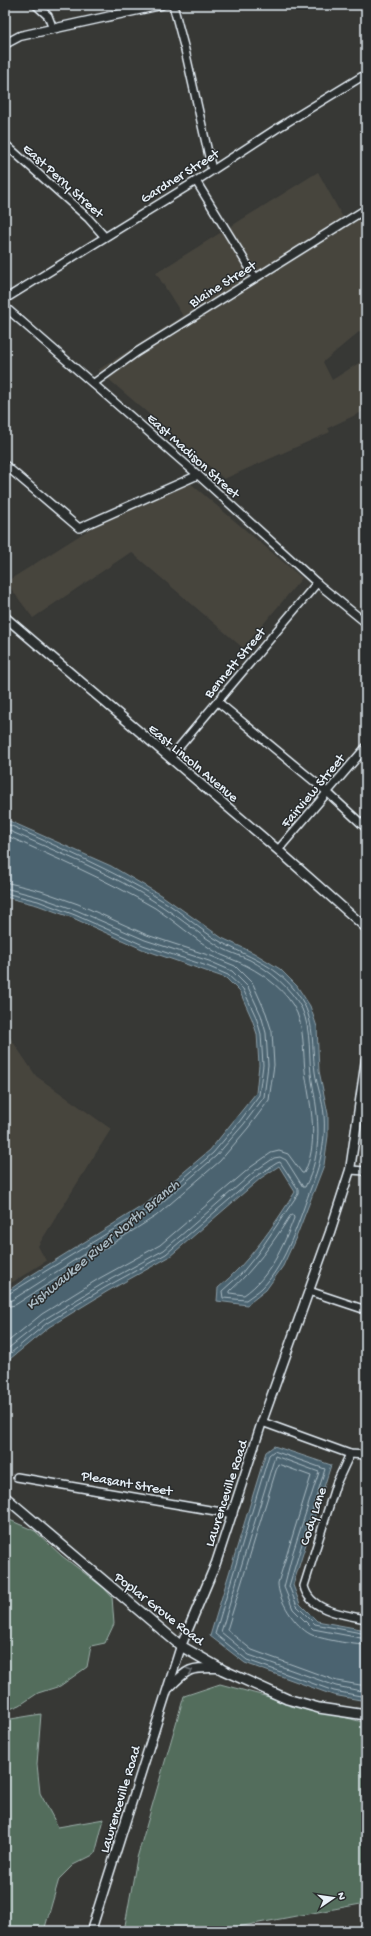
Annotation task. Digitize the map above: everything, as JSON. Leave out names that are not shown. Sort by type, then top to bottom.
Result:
[{"type":"main road","name":"Poplar Grove Road","points":[[5,1497],[181,1646],[220,1668],[287,1699],[319,1708],[366,1715]]},
{"type":"street","points":[[36,5],[48,16],[53,29]]},
{"type":"street","points":[[5,44],[20,36],[53,29],[127,9],[161,5]]},
{"type":"street","points":[[173,5],[187,58],[212,170]]},
{"type":"street","name":"Gardner Street","points":[[5,299],[104,236],[196,181],[276,128],[366,74]]},
{"type":"street","name":"East Perry Street","points":[[5,144],[88,218],[104,236]]},
{"type":"street","points":[[196,181],[255,277]]},
{"type":"street","name":"Blaine Street","points":[[94,383],[137,352],[255,277],[366,210]]},
{"type":"street","name":"East Madison Street","points":[[5,307],[94,383],[317,583],[366,623]]},
{"type":"street","points":[[5,465],[79,528],[198,476]]},
{"type":"street","name":"Bennett Street","points":[[170,758],[317,583]]},
{"type":"street","name":"East Lincoln Avenue","points":[[5,617],[278,850],[366,928]]},
{"type":"street","points":[[218,702],[327,792],[366,828]]},
{"type":"street","name":"Fairview Street","points":[[278,850],[366,747]]},
{"type":"street","name":"Lawrenceville Road","points":[[91,1931],[181,1646],[216,1563],[262,1422],[330,1232],[350,1170],[366,1058]]},
{"type":"street","points":[[350,1170],[366,1171]]},
{"type":"street","points":[[309,1291],[366,1310]]},
{"type":"street","points":[[262,1422],[350,1454],[366,1455]]},
{"type":"street","name":"Cody Lane","points":[[350,1454],[336,1484],[304,1581],[304,1589],[307,1597],[320,1607],[343,1615],[366,1619]]},
{"type":"street","name":"Pleasant Street","points":[[17,1477],[233,1514]]},
{"type":"street","points":[[167,1690],[185,1672],[196,1668],[220,1668]]},
{"type":"shaded area","points":[[318,172],[347,225],[366,214],[366,326],[323,362],[332,380],[362,361],[366,367],[366,410],[328,428],[330,432],[224,479],[98,370],[183,316],[156,273]]},
{"type":"shaded area","points":[[190,483],[302,578],[243,648],[131,552],[33,618],[6,582],[123,508]]},
{"type":"shaded area","points":[[5,1030],[36,1076],[111,1129],[38,1246],[46,1261],[5,1287]]},
{"type":"green space","points":[[5,1518],[35,1531],[62,1556],[104,1588],[112,1597],[114,1624],[105,1643],[91,1646],[87,1667],[60,1686],[38,1693],[20,1705],[5,1711]]},
{"type":"green space","points":[[220,1684],[366,1723],[366,1903],[216,1931],[124,1931],[137,1858],[184,1696]]},
{"type":"green space","points":[[41,1714],[37,1764],[40,1793],[58,1827],[104,1819],[95,1854],[73,1865],[59,1879],[44,1931],[5,1931],[5,1720]]},
{"type":"water","name":"Kishwaukee River North Branch","points":[[5,819],[111,866],[164,897],[222,938],[254,953],[280,969],[297,986],[310,1006],[317,1027],[319,1071],[328,1114],[328,1136],[324,1165],[297,1235],[283,1266],[266,1290],[247,1305],[217,1301],[218,1288],[230,1278],[251,1255],[295,1192],[279,1166],[261,1178],[169,1257],[108,1291],[49,1327],[5,1363],[5,1293],[147,1203],[210,1150],[256,1093],[259,1065],[257,1034],[252,1019],[240,992],[226,978],[142,949],[73,918],[37,905],[5,897]]},
{"type":"water","points":[[274,1446],[331,1465],[293,1585],[300,1604],[317,1621],[366,1630],[366,1701],[333,1695],[245,1663],[210,1636],[266,1452]]}]
